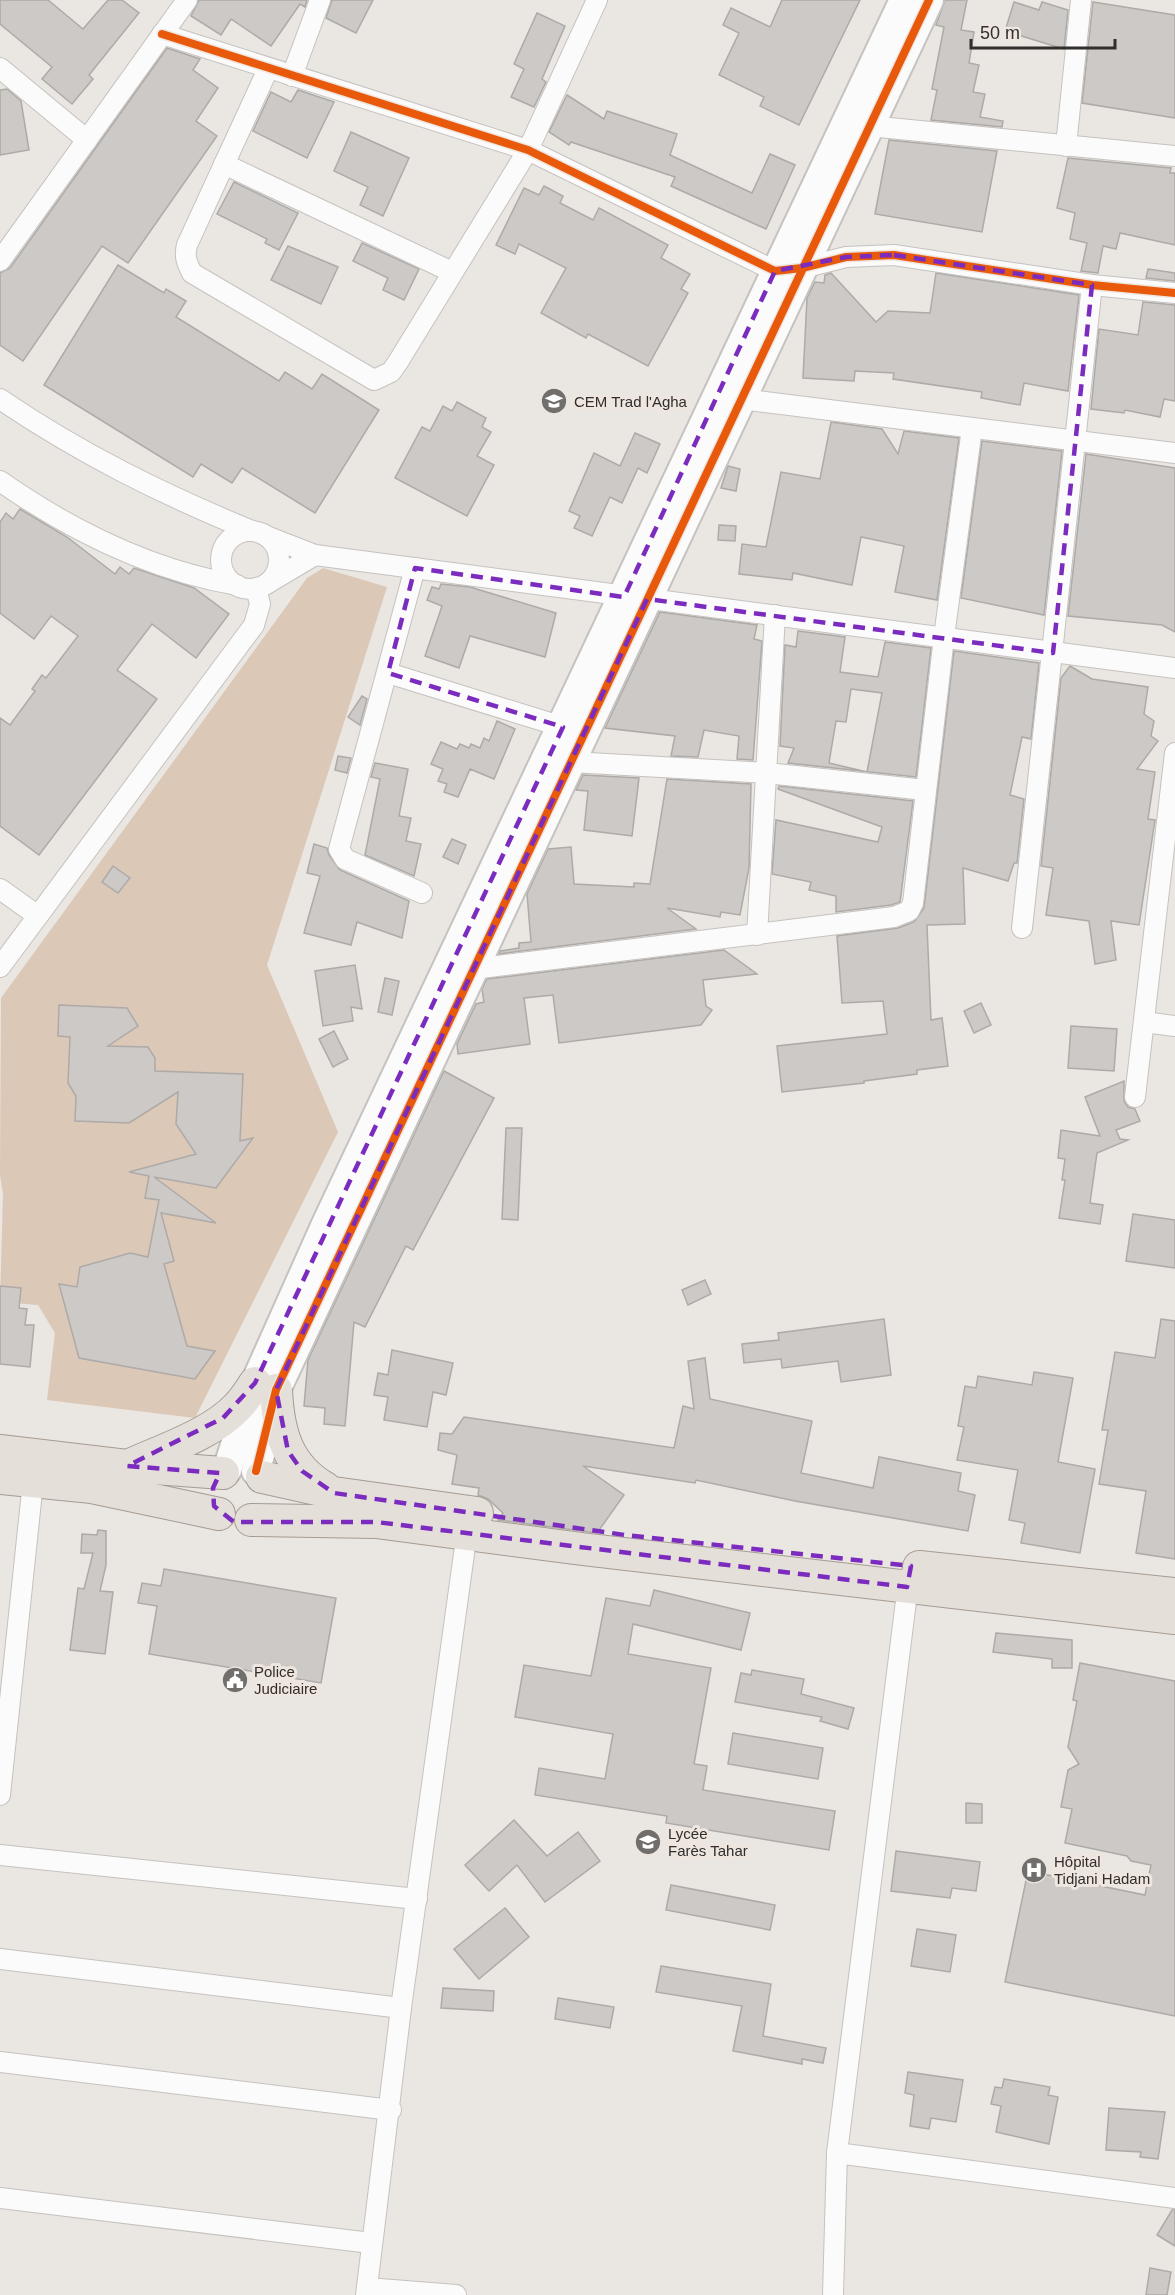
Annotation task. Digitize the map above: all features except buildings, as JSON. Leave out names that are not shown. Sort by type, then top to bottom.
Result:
[{"type":"main road","points":[[127,1466],[195,1435],[266,1387],[278,1415],[288,1452],[302,1471],[334,1493]]},
{"type":"main road","points":[[0,1451],[127,1466],[242,1473],[469,1523]]},
{"type":"main road","points":[[219,1514],[214,1506],[213,1488],[242,1473]]},
{"type":"main road","points":[[242,1473],[268,1493],[264,1509],[251,1520]]},
{"type":"main road","points":[[0,1478],[92,1487],[219,1514],[234,1522],[251,1520],[469,1523],[625,1535],[1175,1618]]},
{"type":"main road","points":[[909,1577],[1175,1594]]},
{"type":"street","points":[[0,261],[187,0]]},
{"type":"street","points":[[292,76],[320,0]]},
{"type":"street","points":[[268,69],[187,245],[185,255],[192,273],[374,380],[391,372],[528,150],[597,0]]},
{"type":"street","points":[[266,1387],[473,969],[571,762],[636,598],[788,270],[904,0]]},
{"type":"street","points":[[242,1473],[266,1387],[332,1211],[563,727],[636,598],[741,399],[788,270],[869,126],[929,0]]},
{"type":"street","points":[[1066,146],[1082,0]]},
{"type":"street","points":[[162,34],[528,150],[788,270],[846,257],[894,255],[1092,285],[1175,293]]},
{"type":"street","points":[[0,68],[87,140]]},
{"type":"street","points":[[869,126],[1175,156]]},
{"type":"street","points":[[224,164],[452,272]]},
{"type":"street","points":[[1022,928],[1092,285]]},
{"type":"street","points":[[0,399],[96,460],[148,486],[315,555],[1175,668]]},
{"type":"street","points":[[741,399],[1175,453]]},
{"type":"street","points":[[473,969],[894,917],[909,911],[913,903],[944,637],[972,428]]},
{"type":"street","points":[[1,483],[69,525],[109,546],[157,566],[197,578],[253,586],[315,555]]},
{"type":"street","points":[[0,967],[254,625],[260,604],[253,586],[224,572],[222,552],[233,536],[259,533],[277,550],[279,560],[277,569],[253,586]]},
{"type":"street","points":[[416,567],[339,849],[345,859],[422,893]]},
{"type":"street","points":[[758,935],[775,615]]},
{"type":"street","points":[[388,672],[563,727]]},
{"type":"street","points":[[1135,1097],[1175,753]]},
{"type":"street","points":[[571,762],[767,773],[926,790]]},
{"type":"street","points":[[0,889],[38,916]]},
{"type":"street","points":[[1144,1022],[1175,1026]]},
{"type":"street","points":[[0,1795],[33,1482]]},
{"type":"street","points":[[456,2295],[367,2292],[371,2242],[391,2109],[401,2008],[469,1523]]},
{"type":"street","points":[[833,2295],[837,2153],[909,1577]]},
{"type":"street","points":[[0,1855],[417,1899]]},
{"type":"street","points":[[0,1959],[401,2008]]},
{"type":"street","points":[[0,2062],[391,2109]]},
{"type":"street","points":[[837,2153],[1175,2198]]},
{"type":"street","points":[[0,2198],[371,2242]]},
{"type":"highlighted area","points":[[894,255],[1092,285],[1053,653],[647,599],[276,1390],[288,1451],[302,1471],[334,1493],[625,1535],[911,1566],[907,1587],[376,1522],[234,1522],[214,1506],[213,1488],[220,1473],[127,1466],[223,1418],[255,1383],[563,727],[388,673],[415,568],[624,597],[775,271],[846,257]]},
{"type":"shaded area","points":[[323,568],[387,587],[267,965],[338,1132],[195,1418],[47,1400],[55,1333],[38,1305],[0,1302],[3,1194],[0,1175],[1,998],[307,578]]},
{"type":"cycle path","points":[[256,1471],[276,1390],[929,0]]},
{"type":"cycle path","points":[[162,34],[528,150],[775,271],[802,268],[846,257],[894,255],[1092,285],[1175,293]]},
{"type":"place","name":"CEM Trad l'Agha","points":[[554,401]]},
{"type":"place","name":"Police Judiciaire","points":[[235,1680]]},
{"type":"place","name":"Lycée Farès Tahar","points":[[648,1842]]},
{"type":"place","name":"Hôpital Tidjani Hadam","points":[[1034,1870]]}]
